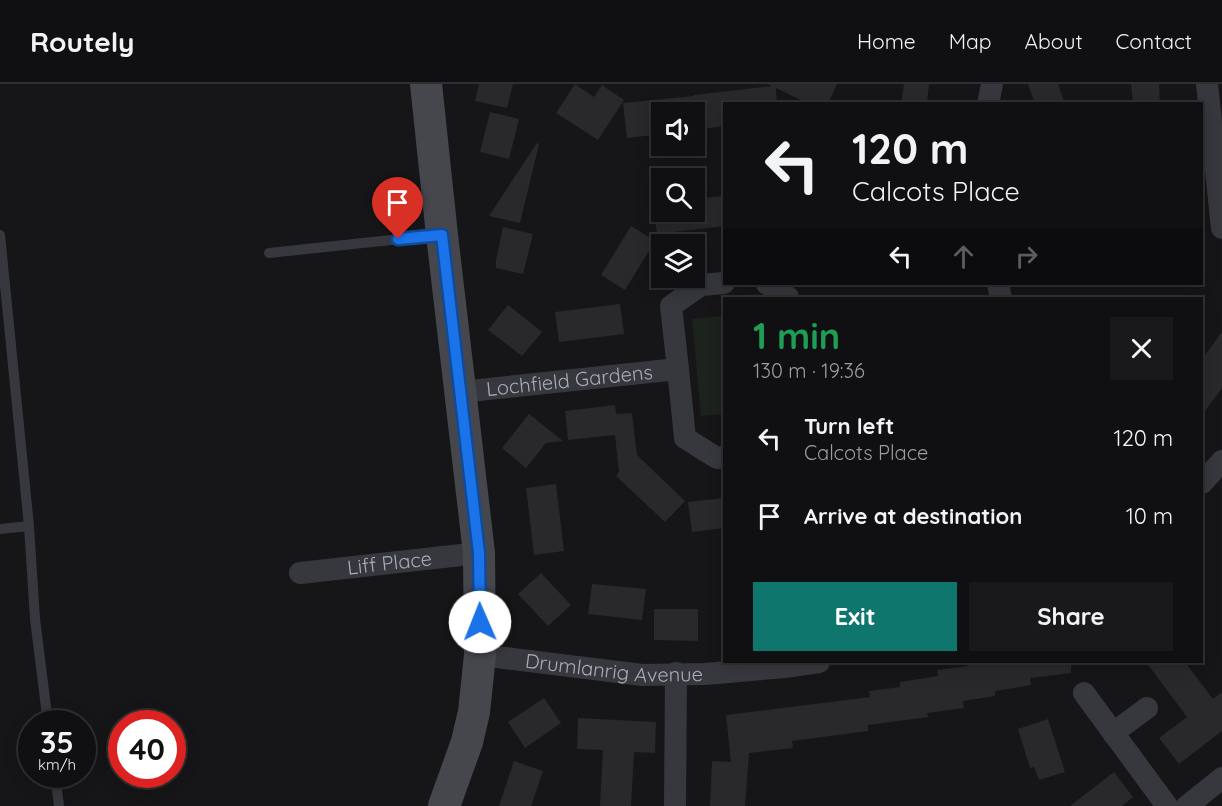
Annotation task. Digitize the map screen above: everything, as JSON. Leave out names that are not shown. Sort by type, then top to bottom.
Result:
[{"type":"street","points":[[426,84],[479,553],[480,656],[474,712],[467,742],[444,806]]},
{"type":"street","points":[[988,102],[992,84]]},
{"type":"street","points":[[1207,84],[1221,214]]},
{"type":"street","name":"Lochfield Gardens","points":[[723,283],[701,285],[671,306],[686,438],[717,458],[723,457]]},
{"type":"street","points":[[769,285],[788,297]]},
{"type":"street","name":"Lochfield Gardens","points":[[460,392],[678,369]]},
{"type":"street","points":[[1203,482],[1222,461]]},
{"type":"street","name":"Liff Place","points":[[300,573],[479,553]]},
{"type":"street","name":"Drumlanrig Avenue","points":[[480,656],[642,675],[705,674],[812,663]]},
{"type":"street","points":[[675,806],[676,674]]},
{"type":"street","points":[[1083,693],[1167,806]]},
{"type":"street","points":[[1113,733],[1147,708]]},
{"type":"street","points":[[1187,806],[1222,778]]},
{"type":"lane","points":[[0,235],[29,526],[35,619],[46,710]]},
{"type":"lane","points":[[269,253],[442,235]]},
{"type":"lane","points":[[0,529],[29,526]]},
{"type":"lane","points":[[57,788],[59,806]]},
{"type":"shaded area","points":[[723,316],[723,414],[701,416],[692,319]]},
{"type":"building","points":[[479,84],[513,84],[507,108],[475,101]]},
{"type":"building","points":[[575,84],[594,97],[602,85],[624,100],[598,140],[556,113]]},
{"type":"building","points":[[768,84],[837,84],[829,102],[805,102],[776,88],[777,102],[723,102],[723,126],[705,129],[705,102],[651,102],[651,135],[627,138],[623,103],[772,86]]},
{"type":"building","points":[[904,84],[929,84],[927,102],[901,102]]},
{"type":"building","points":[[1028,84],[1058,84],[1064,102],[1034,102]]},
{"type":"building","points":[[1131,84],[1159,84],[1160,102],[1133,102]]},
{"type":"building","points":[[490,112],[519,119],[509,159],[480,152]]},
{"type":"building","points":[[537,143],[539,144],[520,223],[489,216]]},
{"type":"building","points":[[723,196],[723,226],[657,234],[655,222],[705,222],[705,198]]},
{"type":"building","points":[[631,226],[651,238],[651,248],[625,290],[601,275]]},
{"type":"building","points":[[503,227],[533,234],[523,274],[496,268]]},
{"type":"building","points":[[620,304],[624,334],[559,342],[555,312]]},
{"type":"building","points":[[508,305],[542,332],[522,356],[488,330]]},
{"type":"building","points":[[1222,332],[1222,388],[1203,414],[1203,358]]},
{"type":"building","points":[[615,405],[616,414],[632,413],[637,455],[685,501],[665,522],[616,476],[619,472],[615,435],[568,440],[565,411]]},
{"type":"building","points":[[529,414],[563,441],[546,443],[526,468],[502,448]]},
{"type":"building","points":[[556,484],[564,551],[534,555],[526,488]]},
{"type":"building","points":[[723,498],[723,528],[692,532],[688,502]]},
{"type":"building","points":[[541,573],[571,605],[548,626],[518,594]]},
{"type":"building","points":[[592,584],[646,589],[642,620],[588,614]]},
{"type":"building","points":[[654,609],[698,609],[698,641],[654,640]]},
{"type":"building","points":[[967,663],[1071,663],[1071,673],[1030,678],[1031,685],[995,691],[995,696],[963,701],[964,708],[927,713],[928,717],[868,725],[868,731],[792,741],[793,748],[749,753],[745,806],[710,806],[712,761],[731,762],[726,715],[870,697],[869,691],[900,687],[900,682],[938,676],[937,670],[968,666]]},
{"type":"building","points":[[1147,663],[1186,663],[1213,699],[1222,692],[1222,731],[1179,764],[1159,738],[1187,717]]},
{"type":"building","points":[[544,698],[561,723],[525,748],[508,722]]},
{"type":"building","points":[[578,718],[656,722],[655,753],[634,752],[631,806],[600,806],[603,750],[577,749]]},
{"type":"building","points":[[1048,719],[1065,772],[1039,780],[1034,767],[1030,768],[1018,729]]},
{"type":"building","points":[[514,761],[543,771],[531,806],[499,806]]},
{"type":"building","points":[[1114,772],[1133,797],[1122,806],[1070,806]]},
{"type":"route","points":[[398,239],[442,235],[479,553],[480,622]]}]
